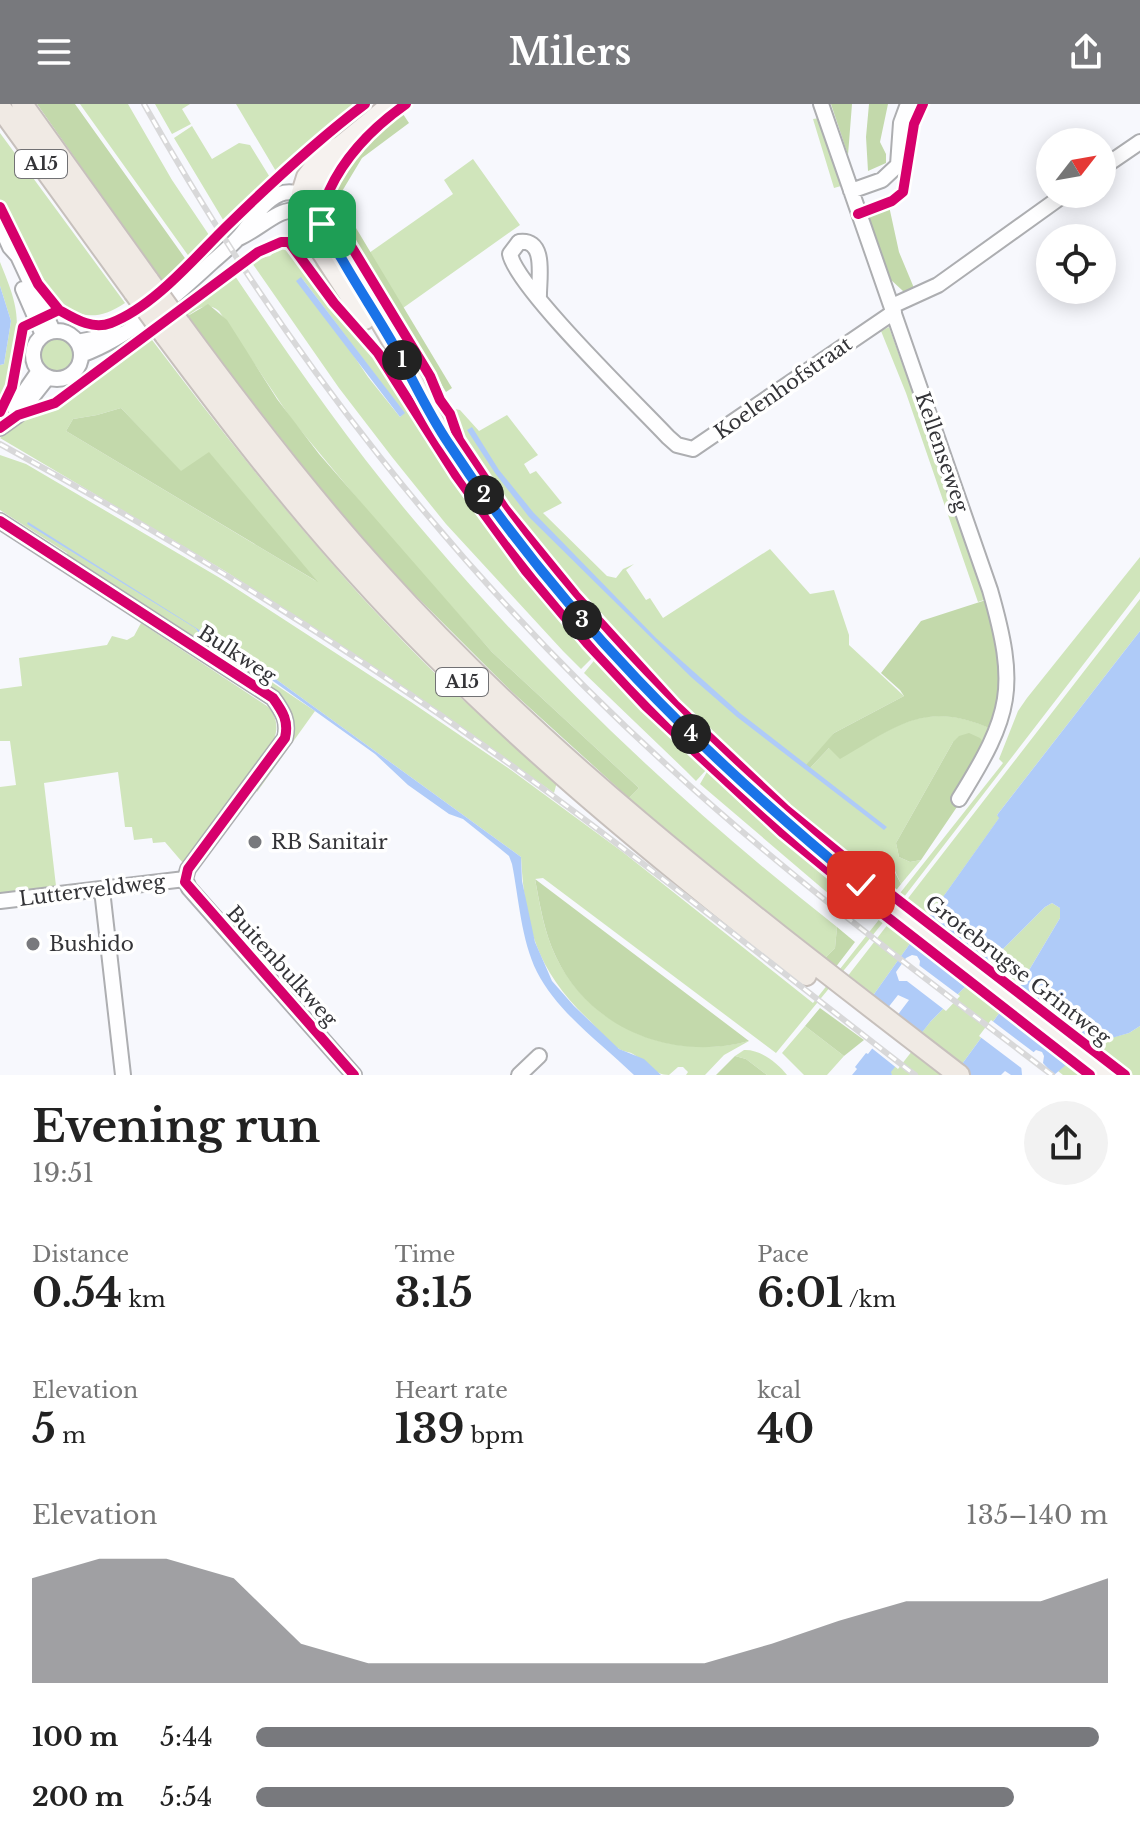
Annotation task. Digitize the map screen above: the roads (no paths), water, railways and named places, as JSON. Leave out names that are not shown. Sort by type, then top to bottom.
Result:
[{"type":"highway","name":"A15","points":[[22,104],[239,435],[360,578],[461,682],[595,804],[694,887],[959,1075]]},
{"type":"highway","name":"A15","points":[[0,107],[142,286]]},
{"type":"highway","name":"A15","points":[[814,972],[936,1075]]},
{"type":"main road","points":[[306,201],[306,177],[314,165],[325,153],[341,145],[391,104]]},
{"type":"main road","name":"Grotebrugse Grintweg","points":[[306,201],[308,232],[344,289],[412,383],[449,444],[522,548],[618,660],[779,818],[1107,1075]]},
{"type":"street","name":"Kellenseweg","points":[[821,104],[990,590],[1006,660],[1008,682],[1002,717],[994,738],[959,799]]},
{"type":"street","points":[[851,191],[882,180],[898,165],[901,123],[908,104]]},
{"type":"street","points":[[1116,158],[1140,142]]},
{"type":"street","points":[[79,348],[106,345],[184,287],[238,239],[306,201]]},
{"type":"street","points":[[893,309],[938,285],[1045,208]]},
{"type":"street","points":[[0,225],[18,256],[48,333]]},
{"type":"street","name":"Koelenhofstraat","points":[[539,299],[668,437],[677,445],[693,449],[893,309]]},
{"type":"street","points":[[48,333],[66,333],[79,348],[77,368],[68,376],[58,379],[44,374],[33,355],[37,342],[48,333]]},
{"type":"street","points":[[8,422],[22,394],[44,374]]},
{"type":"street","name":"Bulkweg","points":[[0,521],[273,698],[282,710],[287,721],[285,738],[188,869],[185,879]]},
{"type":"street","name":"Lutterveldweg","points":[[0,901],[185,879]]},
{"type":"street","name":"Buitenbulkweg","points":[[185,879],[189,888],[354,1075]]},
{"type":"street","points":[[102,890],[123,1075]]},
{"type":"street","points":[[519,1075],[539,1056]]},
{"type":"water","points":[[301,277],[405,413],[400,417],[296,281]]},
{"type":"water","points":[[0,286],[11,321],[4,364],[0,365]]},
{"type":"water","points":[[472,427],[499,470],[533,512],[656,638],[740,713],[887,827],[884,830],[737,717],[691,677],[529,517],[467,430]]},
{"type":"water","points":[[28,522],[266,672],[521,857],[522,881],[535,942],[552,981],[619,1049],[644,1059],[661,1075],[634,1075],[568,1014],[546,987],[527,946],[509,856],[463,819],[449,814],[408,785],[375,754],[266,676]]},
{"type":"water","points":[[1140,631],[1140,1026],[1129,1033],[1091,1044],[1054,1075],[1043,1063],[1042,1052],[1036,1050],[1021,1064],[1022,1075],[1011,1075],[1005,1071],[1001,1075],[954,1075],[1022,982],[1060,918],[1060,908],[1052,903],[931,1021],[891,1072],[892,1075],[852,1075],[857,1069],[855,1067],[909,1000],[898,995],[887,1009],[872,997],[999,818],[997,815]],"holes":[[[917,956],[919,968],[908,981],[899,981],[896,972],[906,958]]]},
{"type":"railway","points":[[144,104],[255,285],[316,372],[447,539],[518,618],[592,694],[715,808],[857,926],[1052,1075]]},
{"type":"railway","points":[[0,444],[128,516],[253,592],[437,713],[603,833],[915,1075]]},
{"type":"place","name":"RB Sanitair","points":[[255,842]]},
{"type":"place","name":"Bushido","points":[[33,944]]}]
